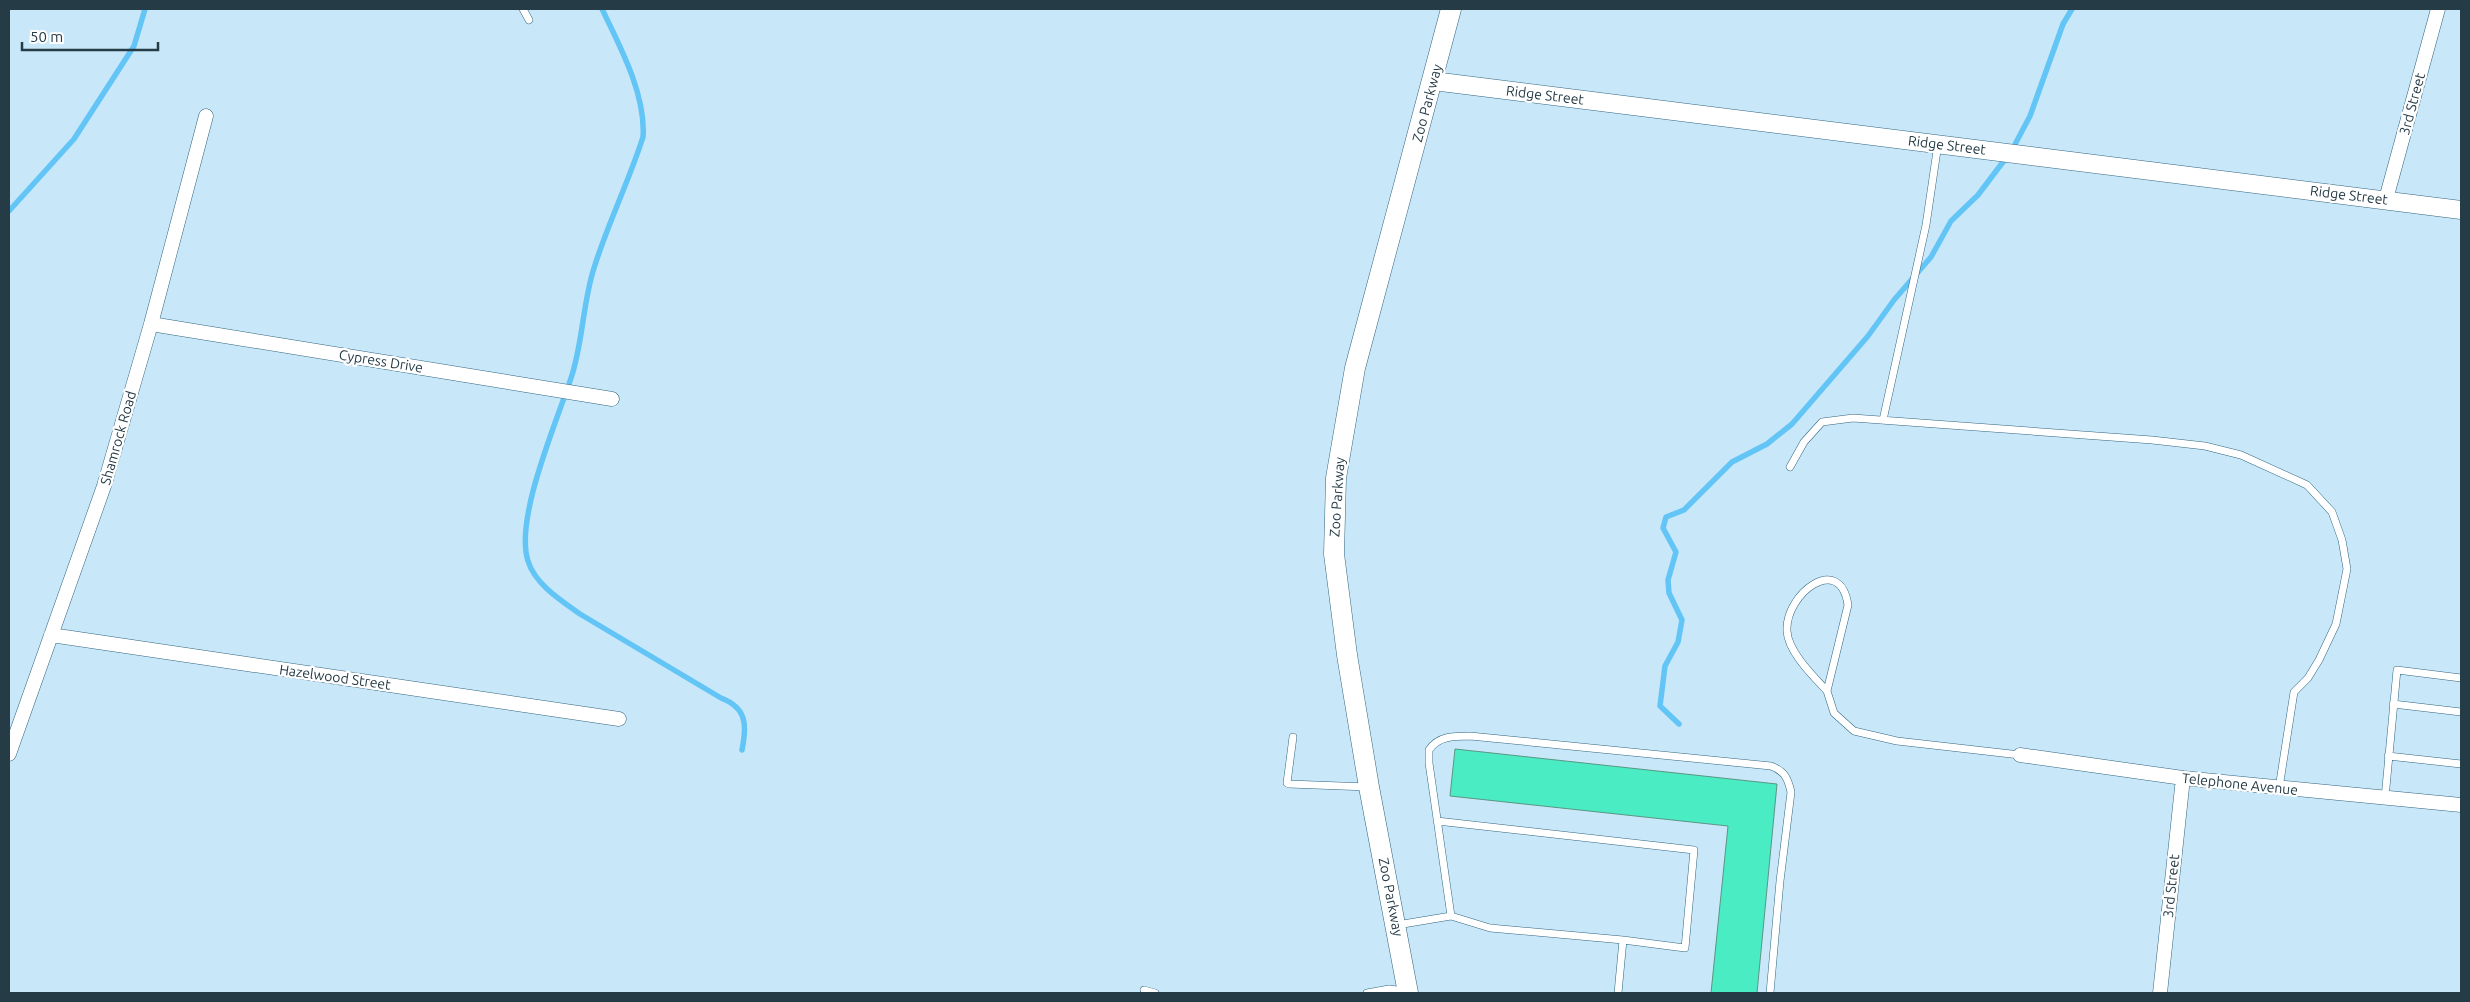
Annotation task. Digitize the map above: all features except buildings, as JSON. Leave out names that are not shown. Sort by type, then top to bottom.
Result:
[{"type":"main road","name":"Zoo Parkway","points":[[1408,992],[1397,925],[1368,787],[1334,554],[1336,478],[1355,368],[1451,9]]},
{"type":"street","name":"3rd Street","points":[[2386,199],[2438,9]]},
{"type":"street","name":"Ridge Street","points":[[1433,81],[2386,199],[2461,210]]},
{"type":"street","name":"Shamrock Road","points":[[9,754],[104,486],[151,324],[206,116]]},
{"type":"street","name":"Cypress Drive","points":[[151,324],[612,399]]},
{"type":"street","name":"Hazelwood Street","points":[[51,635],[619,719]]},
{"type":"street","name":"Telephone Avenue","points":[[2020,755],[2183,778],[2279,789],[2461,805]]},
{"type":"street","name":"3rd Street","points":[[2160,993],[2183,778]]},
{"type":"lane","points":[[523,9],[529,20]]},
{"type":"lane","points":[[1883,420],[1926,225],[1938,144]]},
{"type":"lane","points":[[1790,466],[1804,442],[1822,422],[1853,418],[2152,440],[2205,446],[2241,455],[2307,486],[2332,512],[2342,540],[2347,570],[2336,624],[2308,678],[2294,692],[2279,789]]},
{"type":"lane","points":[[1827,691],[1848,605],[1846,592],[1836,582],[1822,580],[1803,590],[1793,607],[1787,632],[1800,662],[1827,691],[1834,713],[1854,731],[1897,741],[2020,755]]},
{"type":"lane","points":[[2385,798],[2397,670],[2461,678]]},
{"type":"lane","points":[[2393,704],[2461,712]]},
{"type":"lane","points":[[1452,916],[1429,750],[1440,740],[1453,736],[1771,766],[1783,771],[1789,781],[1791,792],[1780,881],[1770,993]]},
{"type":"lane","points":[[1292,737],[1287,783],[1368,787]]},
{"type":"lane","points":[[2388,756],[2461,764]]},
{"type":"lane","points":[[1397,925],[1452,916],[1490,928],[1623,940],[1685,948],[1694,850],[1438,821]]},
{"type":"lane","points":[[1618,993],[1623,940]]},
{"type":"lane","points":[[1367,993],[1389,989],[1408,992]]},
{"type":"lane","points":[[1144,990],[1155,993]]},
{"type":"waterway","points":[[9,211],[74,139],[134,46],[145,9]]},
{"type":"waterway","points":[[602,9],[624,55],[636,88],[643,121],[643,137],[590,281],[576,362],[532,495],[525,542],[528,561],[531,569],[542,584],[572,609],[736,707],[743,718],[744,725],[742,750]]},
{"type":"waterway","points":[[1679,724],[1660,706],[1665,666],[1678,642],[1682,620],[1669,593],[1668,580],[1676,552],[1663,528],[1666,517],[1684,510],[1732,462],[1767,444],[1792,424],[1868,336],[1894,300],[1931,257],[1951,221],[1978,195],[2012,150],[2030,116],[2063,24],[2072,9]]}]
